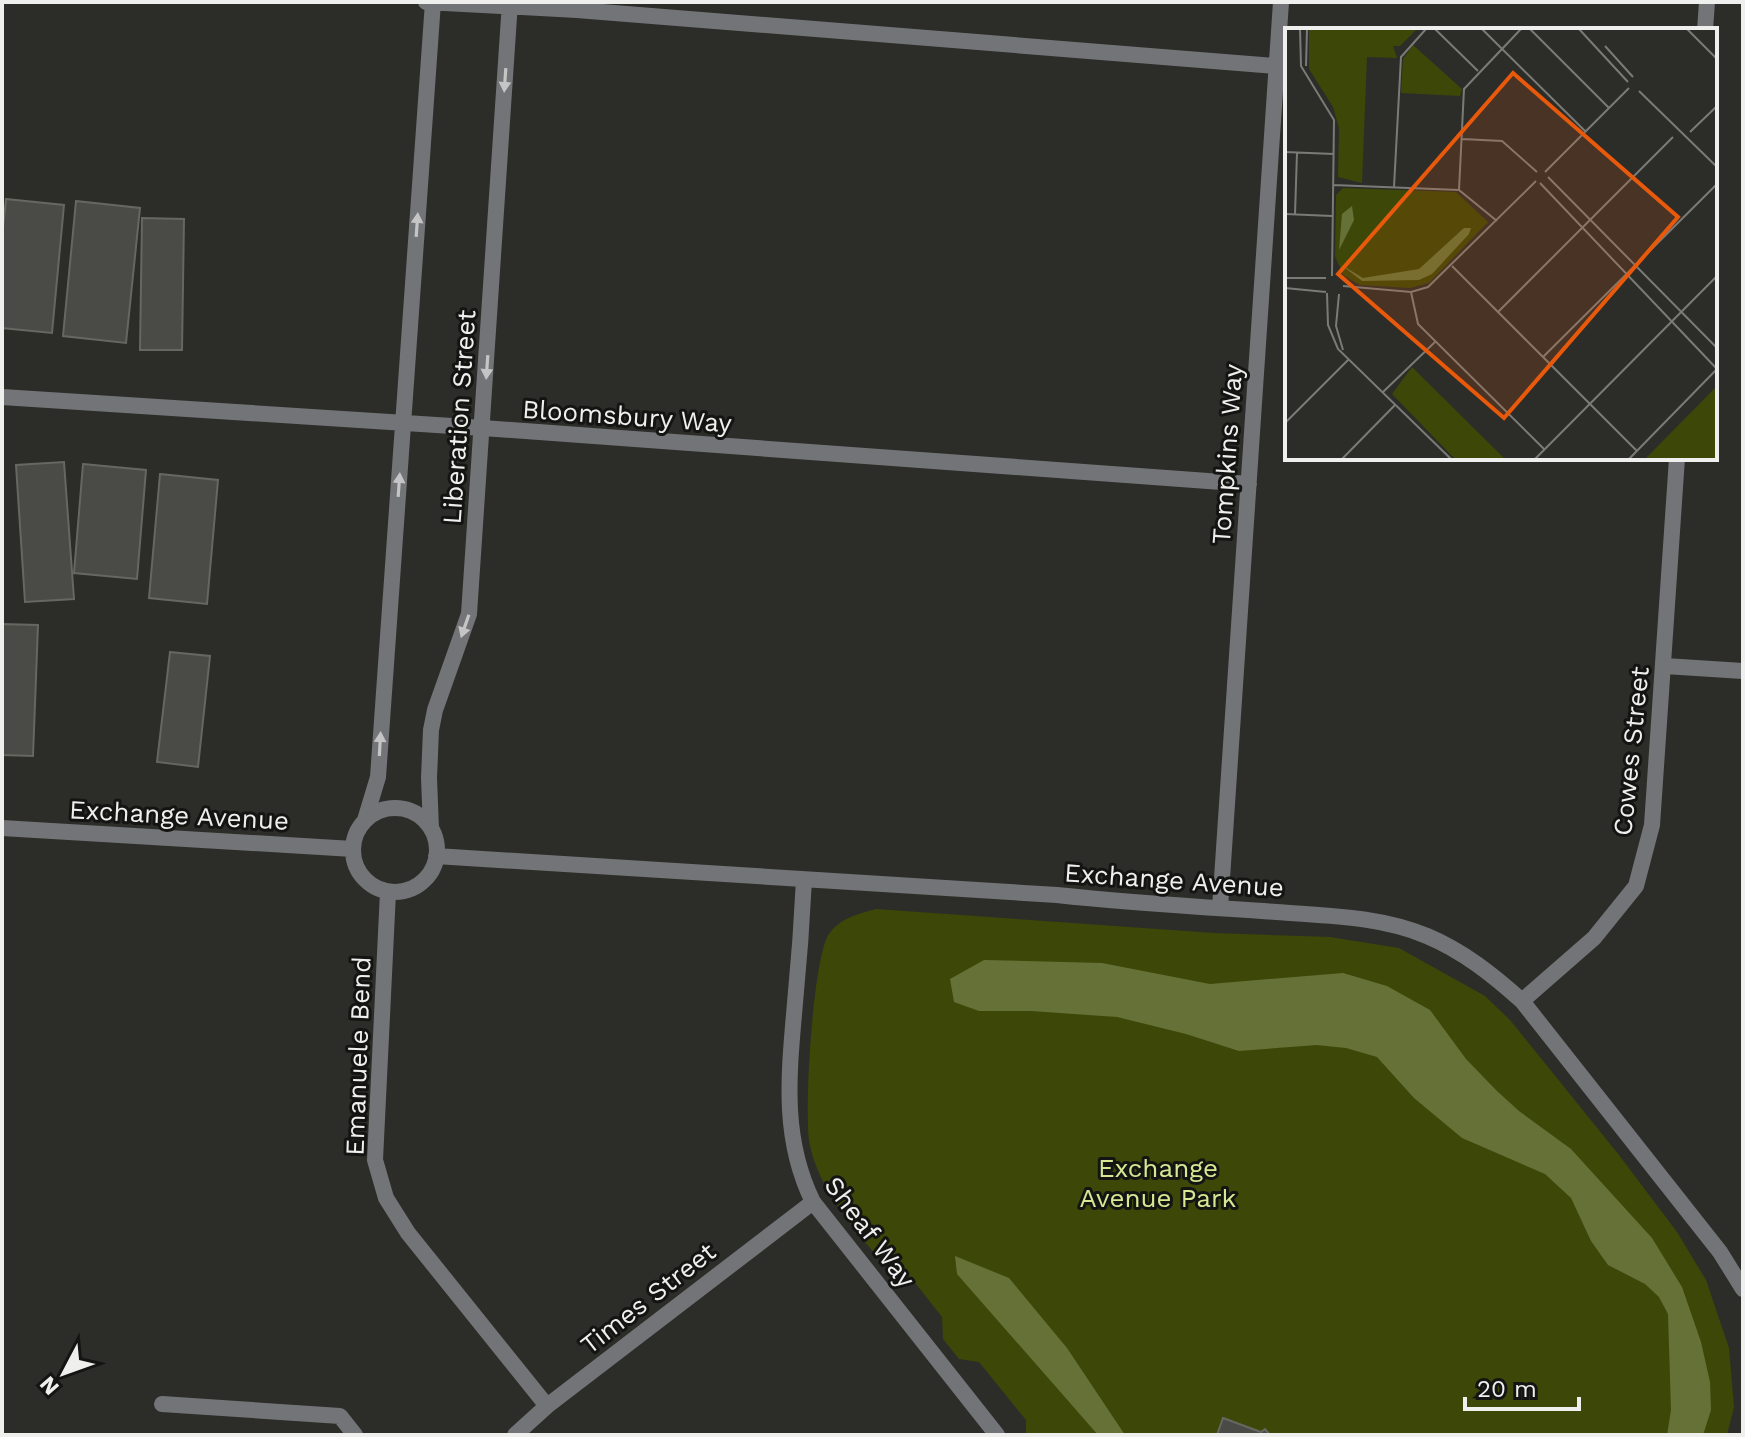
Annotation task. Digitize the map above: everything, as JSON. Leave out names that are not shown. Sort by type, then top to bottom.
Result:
[{"type":"street","points":[[426,2],[577,10],[1276,66]]},
{"type":"street","points":[[365,820],[379,810],[396,807],[421,816],[431,829],[437,845],[433,867],[420,884],[410,889],[388,892],[377,889],[360,875],[353,849],[356,833],[365,820],[378,777],[433,2]]},
{"type":"street","name":"Tompkins Way","points":[[1220,908],[1281,2]]},
{"type":"street","points":[[1705,28],[1707,2]]},
{"type":"street","name":"Liberation Street","points":[[431,829],[431,730],[435,710],[469,614],[510,5]]},
{"type":"street","name":"Bloomsbury Way","points":[[2,397],[483,428],[1249,484]]},
{"type":"street","name":"Cowes Street","points":[[1522,1001],[1594,938],[1636,886],[1652,825],[1677,460]]},
{"type":"street","points":[[1665,666],[1743,671]]},
{"type":"street","name":"Exchange Avenue","points":[[2,828],[353,849]]},
{"type":"street","name":"Exchange Avenue","points":[[436,856],[1057,895],[1131,903],[1363,918],[1402,927],[1455,950],[1485,969],[1522,1001],[1720,1252],[1743,1289]]},
{"type":"street","name":"Sheaf Way","points":[[804,880],[788,1083],[795,1157],[813,1202],[997,1435]]},
{"type":"street","name":"Emanuele Bend","points":[[388,892],[375,1160],[386,1198],[408,1233],[547,1406]]},
{"type":"street","name":"Times Street","points":[[515,1435],[547,1406],[813,1202]]},
{"type":"street","points":[[162,1404],[340,1416],[355,1435]]},
{"type":"green space","name":"Exchange Avenue Park","points":[[876,909],[1214,933],[1330,937],[1399,948],[1485,996],[1510,1020],[1619,1155],[1677,1232],[1706,1280],[1729,1348],[1734,1407],[1727,1435],[1026,1435],[1026,1420],[979,1362],[959,1359],[943,1339],[942,1317],[894,1256],[875,1254],[845,1217],[821,1176],[810,1146],[811,1037],[823,948],[838,924]]},
{"type":"shaded area","points":[[984,960],[1102,963],[1210,984],[1343,973],[1387,986],[1430,1010],[1466,1059],[1497,1091],[1571,1149],[1652,1238],[1682,1287],[1701,1342],[1710,1382],[1711,1410],[1703,1435],[1667,1435],[1671,1410],[1668,1314],[1659,1297],[1645,1284],[1608,1265],[1591,1241],[1571,1198],[1545,1174],[1462,1138],[1414,1098],[1377,1057],[1346,1048],[1317,1045],[1239,1051],[1117,1017],[979,1011],[954,1002],[950,979]]},
{"type":"shaded area","points":[[955,1256],[1009,1278],[1067,1348],[1125,1435],[1098,1435],[957,1274]]},
{"type":"building","points":[[6,199],[64,205],[52,333],[2,328],[2,237]]},
{"type":"building","points":[[76,201],[140,208],[126,343],[63,336]]},
{"type":"building","points":[[142,218],[184,219],[182,350],[140,350]]},
{"type":"building","points":[[64,462],[74,599],[25,602],[16,465]]},
{"type":"building","points":[[83,464],[146,470],[137,579],[74,573]]},
{"type":"building","points":[[160,474],[218,480],[207,604],[149,598]]},
{"type":"building","points":[[2,624],[38,625],[33,756],[2,755]]},
{"type":"building","points":[[170,652],[210,656],[198,767],[157,762]]},
{"type":"building","points":[[1223,1418],[1261,1432],[1265,1429],[1270,1435],[1217,1435]]}]
